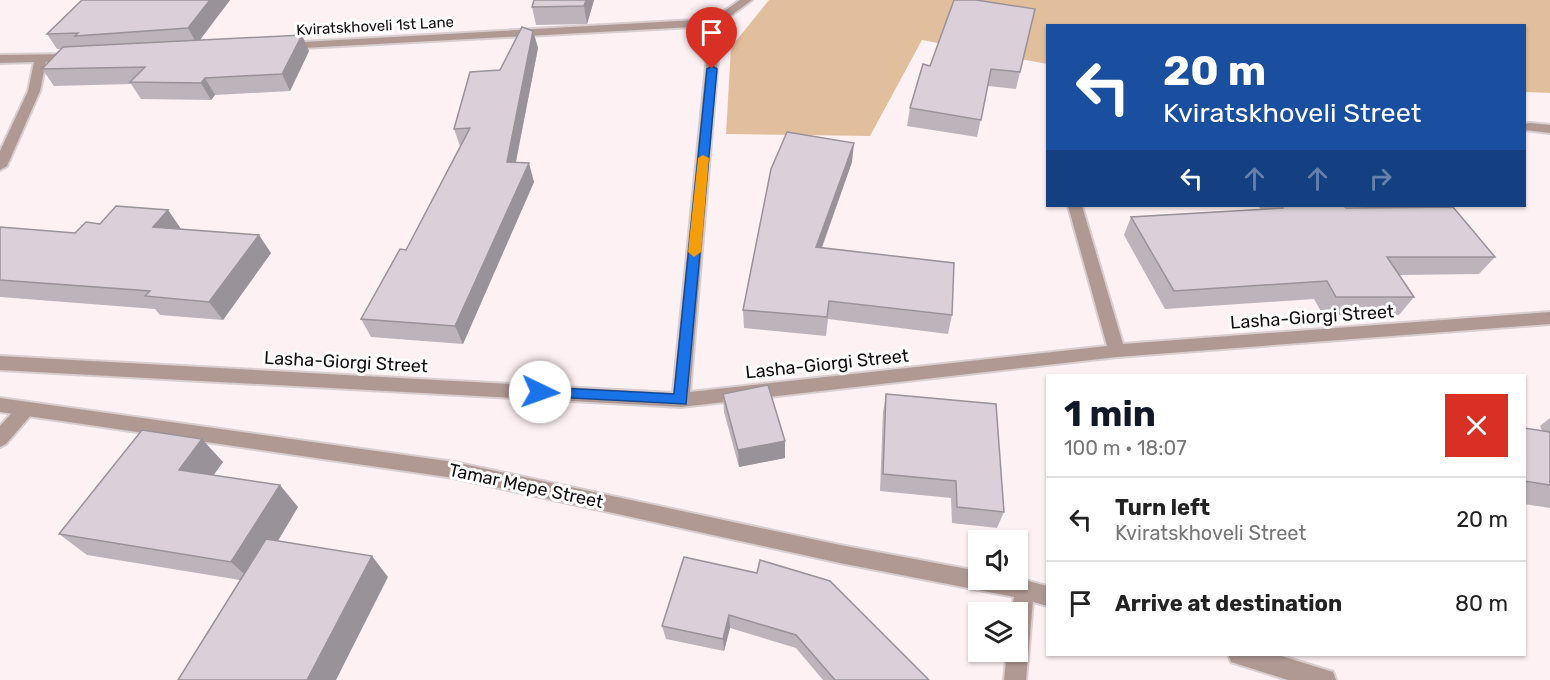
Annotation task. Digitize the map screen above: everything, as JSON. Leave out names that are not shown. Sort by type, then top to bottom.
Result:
[{"type":"street","points":[[681,400],[716,22],[747,0]]},
{"type":"street","name":"Kviratskhoveli 1st Lane","points":[[278,47],[716,22]]},
{"type":"street","points":[[0,59],[88,58]]},
{"type":"street","points":[[0,166],[34,91],[40,60]]},
{"type":"street","points":[[1530,127],[1550,129]]},
{"type":"street","points":[[1075,207],[1117,351]]},
{"type":"street","name":"Lasha-Giorgi Street","points":[[0,363],[681,400],[1117,351],[1550,318]]},
{"type":"street","name":"Tamar Mepe Street","points":[[0,405],[454,470],[840,554],[968,578]]},
{"type":"street","points":[[0,439],[26,409]]},
{"type":"street","points":[[1015,680],[1024,590]]},
{"type":"street","name":"Tamar Mepe Street","points":[[1027,590],[1046,596]]},
{"type":"street","points":[[1246,656],[1324,680]]},
{"type":"shaded area","points":[[769,0],[1550,0],[1550,93],[1526,92],[1526,24],[1046,24],[1046,64],[922,40],[870,136],[726,134],[731,47]]},
{"type":"building","points":[[82,0],[210,0],[188,28],[75,36],[78,33],[47,34]]},
{"type":"building","points":[[534,0],[586,0],[584,6],[532,7]]},
{"type":"building","points":[[954,0],[976,0],[1035,9],[1020,72],[991,69],[981,120],[910,108],[923,64],[930,66]]},
{"type":"building","points":[[522,27],[533,31],[507,162],[529,163],[455,326],[361,319],[400,249],[406,250],[470,128],[454,129],[470,72],[500,70]]},
{"type":"building","points":[[302,35],[282,74],[205,78],[201,83],[130,82],[145,67],[42,69],[63,47]]},
{"type":"building","points":[[787,132],[854,143],[816,247],[954,263],[952,315],[829,301],[827,317],[743,310],[771,169]]},
{"type":"building","points":[[116,206],[168,210],[153,227],[259,235],[209,302],[145,296],[150,291],[0,280],[0,227],[75,233],[86,222],[100,224]]},
{"type":"building","points":[[1453,207],[1495,257],[1387,257],[1414,297],[1336,297],[1327,281],[1174,291],[1131,217],[1283,208]]},
{"type":"building","points":[[768,385],[785,441],[738,450],[723,394]]},
{"type":"building","points":[[886,394],[996,404],[1004,512],[957,507],[956,481],[883,474]]},
{"type":"building","points":[[1526,428],[1550,432],[1550,485],[1526,481]]},
{"type":"building","points":[[142,430],[202,439],[179,470],[280,485],[231,562],[59,534]]},
{"type":"building","points":[[266,539],[372,556],[307,680],[178,680]]},
{"type":"building","points":[[684,557],[757,573],[760,560],[830,581],[929,680],[835,680],[796,635],[729,615],[723,639],[662,626]]},
{"type":"slow traffic","points":[[694,252],[703,158]]},
{"type":"route","points":[[540,392],[681,400],[712,69]]}]
